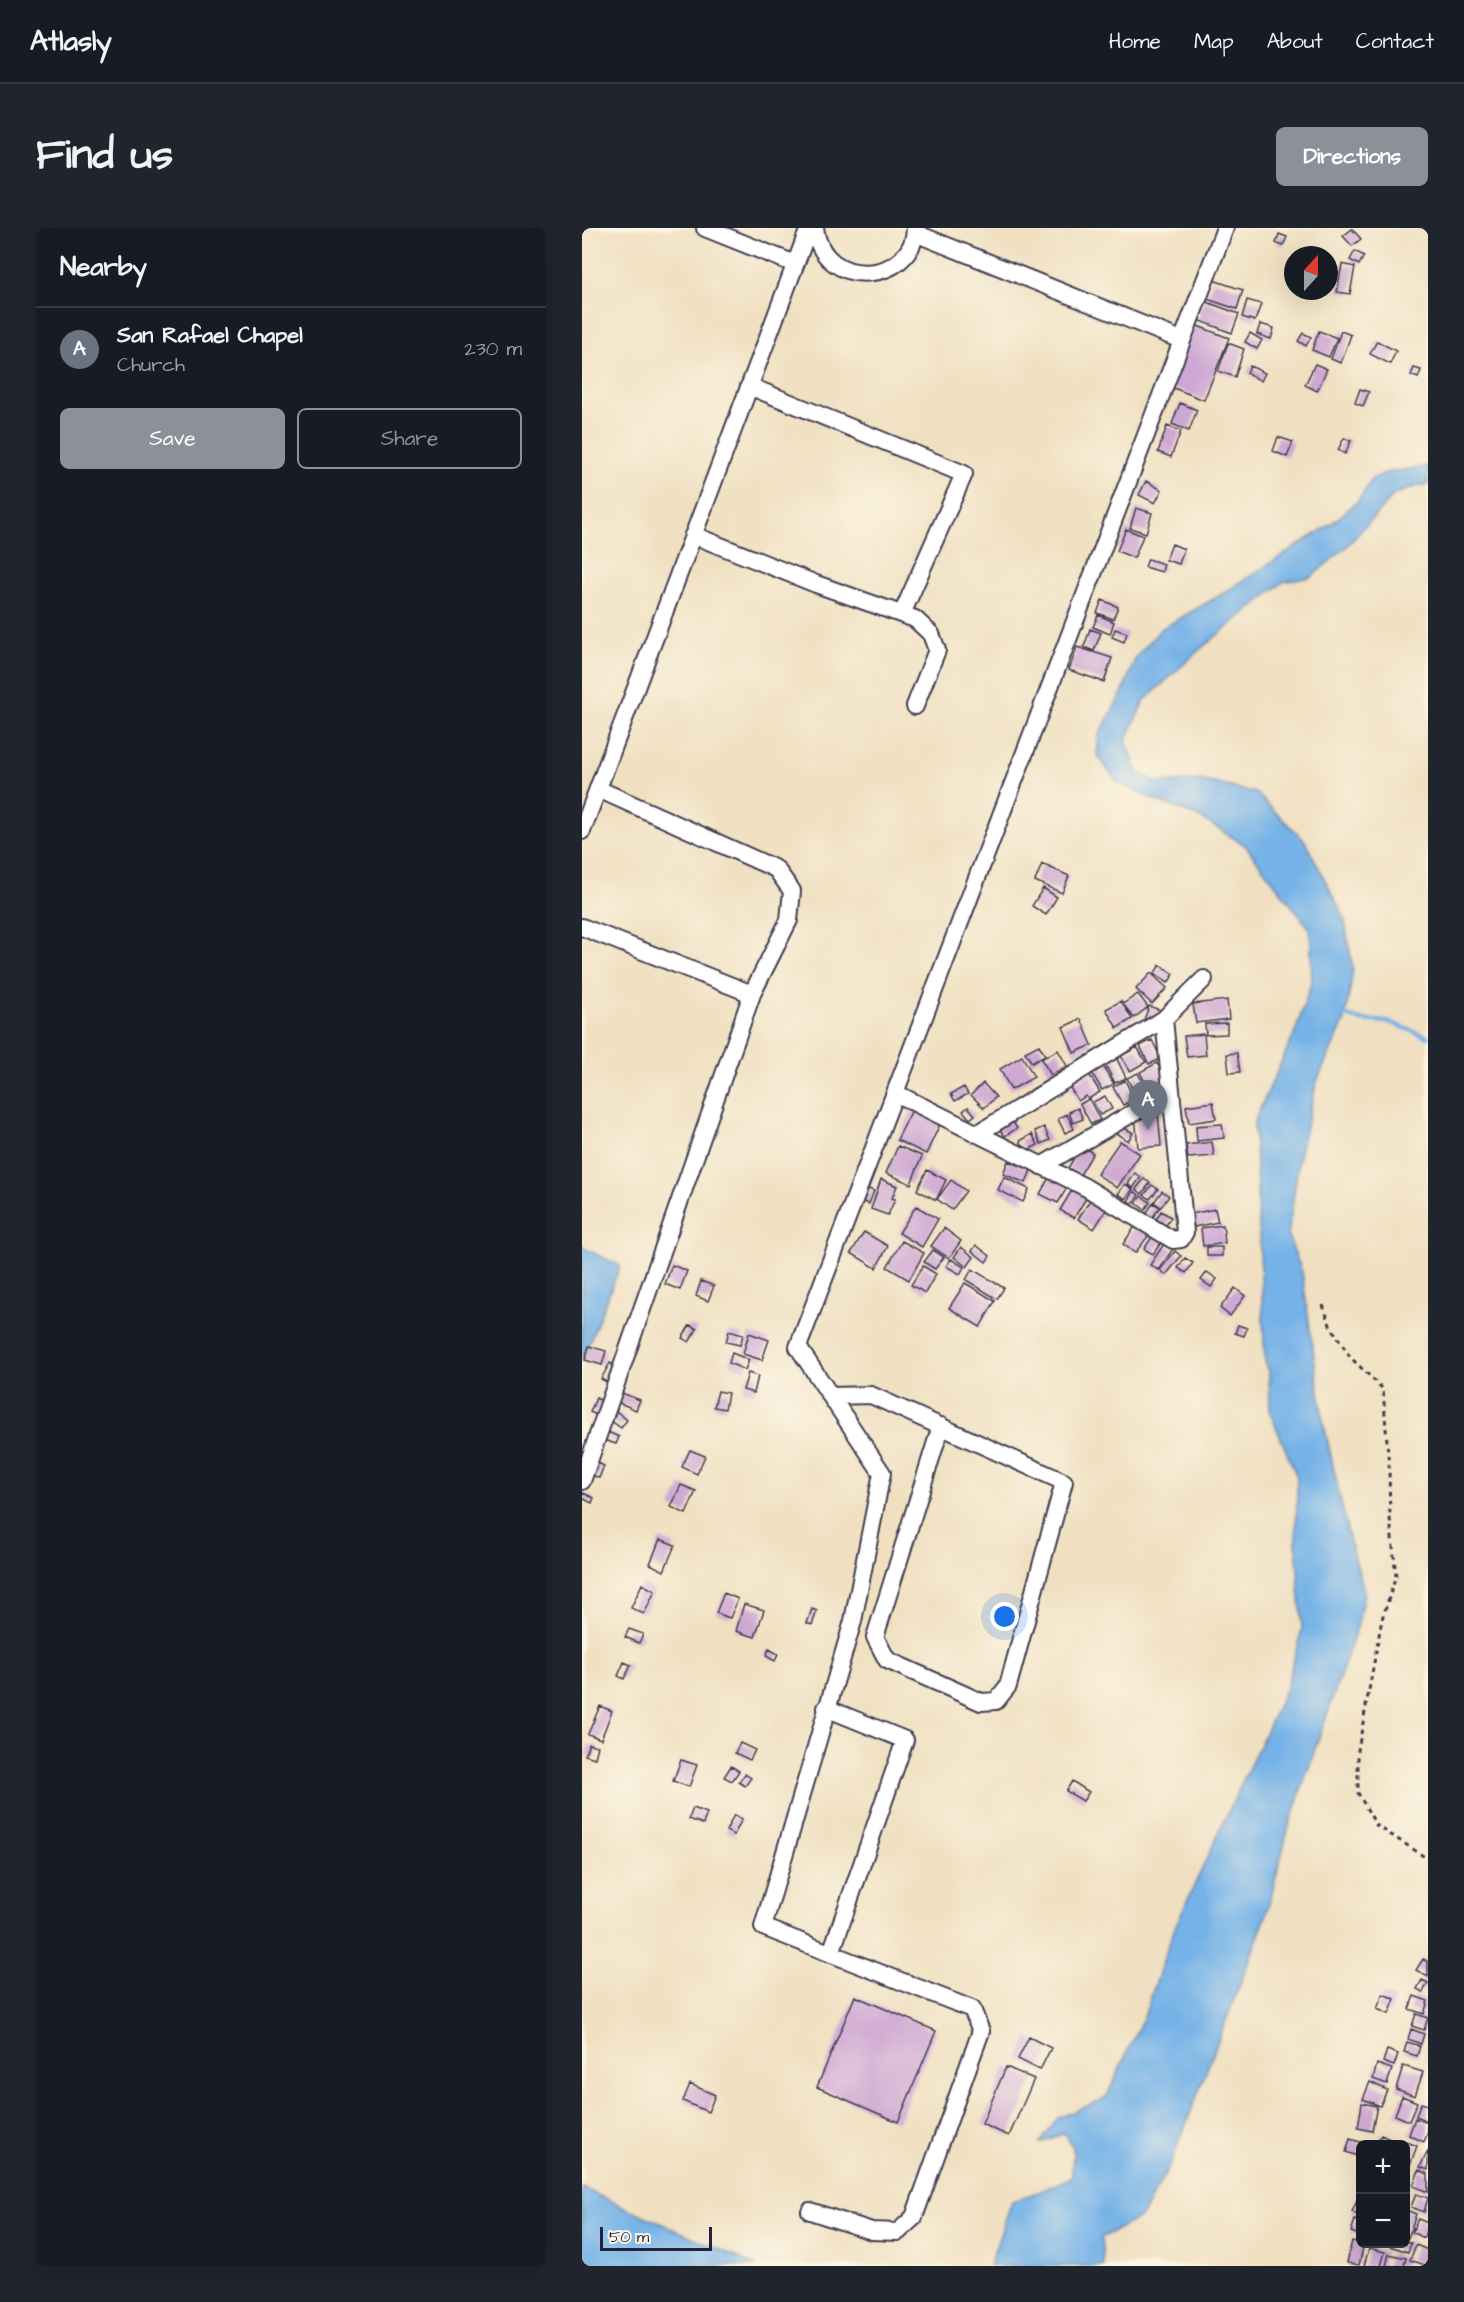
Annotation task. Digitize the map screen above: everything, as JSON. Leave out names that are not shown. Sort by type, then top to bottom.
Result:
[{"type":"street","points":[[705,228],[795,264]]},
{"type":"street","points":[[582,831],[809,228]]},
{"type":"street","points":[[816,228],[817,240],[826,256],[834,263],[851,271],[868,273],[894,265],[908,250],[915,231],[1181,340]]},
{"type":"street","points":[[810,2211],[872,2231],[898,2232],[914,2217],[981,2031],[972,2008],[763,1927],[853,1621],[882,1473],[798,1347],[1225,228]]},
{"type":"street","points":[[749,386],[964,474],[902,614]]},
{"type":"street","points":[[693,535],[816,584],[915,619],[931,634],[937,650],[915,706]]},
{"type":"street","points":[[582,1481],[752,994],[789,920],[792,891],[776,869],[598,789]]},
{"type":"street","points":[[582,927],[752,994]]},
{"type":"street","points":[[977,1134],[1164,1020],[1204,979]]},
{"type":"street","points":[[895,1093],[1085,1187],[1173,1240],[1181,1239],[1185,1232],[1164,1020]]},
{"type":"street","points":[[1041,1166],[1171,1091]]},
{"type":"street","points":[[831,1396],[871,1395],[941,1426],[1064,1482],[1008,1686],[996,1701],[981,1702],[887,1660],[875,1637],[941,1426]]},
{"type":"street","points":[[826,1708],[905,1740],[831,1953]]},
{"type":"path","points":[[1323,1305],[1330,1325],[1350,1357],[1383,1389],[1389,1468],[1390,1518],[1396,1576],[1382,1619],[1358,1750],[1358,1793],[1376,1825],[1428,1859]]},
{"type":"water","points":[[1428,466],[1428,485],[1420,485],[1395,494],[1346,547],[1311,577],[1283,582],[1198,651],[1144,701],[1126,741],[1138,772],[1158,783],[1201,780],[1256,793],[1305,841],[1344,917],[1353,970],[1345,1020],[1317,1081],[1300,1151],[1288,1236],[1302,1272],[1323,1420],[1348,1534],[1364,1591],[1358,1624],[1290,1822],[1265,1919],[1171,2163],[1141,2217],[1101,2238],[1104,2266],[989,2266],[1012,2201],[1072,2177],[1073,2147],[1064,2133],[1040,2143],[1058,2118],[1106,2098],[1145,2014],[1174,1929],[1286,1688],[1302,1629],[1296,1545],[1297,1477],[1270,1412],[1269,1371],[1265,1362],[1254,1122],[1296,1030],[1312,980],[1310,929],[1245,845],[1199,817],[1152,799],[1117,782],[1097,755],[1099,735],[1123,691],[1136,657],[1161,629],[1224,593],[1331,524],[1359,500],[1372,479],[1385,473]]},
{"type":"water","points":[[582,1247],[620,1266],[582,1361]]},
{"type":"water","points":[[582,2188],[757,2266],[582,2266]]},
{"type":"building","points":[[1352,229],[1361,239],[1352,246],[1343,236]]},
{"type":"building","points":[[1279,234],[1287,237],[1283,246],[1276,243]]},
{"type":"building","points":[[1355,251],[1364,256],[1359,265],[1350,260]]},
{"type":"building","points":[[1342,264],[1355,267],[1350,294],[1338,292]]},
{"type":"building","points":[[1213,280],[1243,290],[1237,309],[1207,299]]},
{"type":"building","points":[[1247,300],[1261,304],[1255,321],[1242,317]]},
{"type":"building","points":[[1204,301],[1239,314],[1232,333],[1198,320]]},
{"type":"building","points":[[1260,324],[1274,328],[1271,339],[1257,334]]},
{"type":"building","points":[[1195,325],[1229,338],[1204,400],[1171,387]]},
{"type":"building","points":[[1319,331],[1337,338],[1329,357],[1312,350]]},
{"type":"building","points":[[1341,331],[1351,335],[1341,363],[1331,359]]},
{"type":"building","points":[[1250,333],[1262,340],[1257,349],[1245,342]]},
{"type":"building","points":[[1303,333],[1311,337],[1306,346],[1298,341]]},
{"type":"building","points":[[1377,341],[1396,351],[1390,364],[1370,354]]},
{"type":"building","points":[[1228,343],[1244,349],[1235,377],[1218,371]]},
{"type":"building","points":[[1315,364],[1327,369],[1317,391],[1305,385]]},
{"type":"building","points":[[1250,366],[1265,373],[1261,381],[1247,373]]},
{"type":"building","points":[[1414,368],[1421,370],[1418,378],[1411,375]]},
{"type":"building","points":[[1360,389],[1369,392],[1363,406],[1355,403]]},
{"type":"building","points":[[1180,403],[1197,410],[1189,431],[1172,424]]},
{"type":"building","points":[[1167,426],[1181,431],[1171,457],[1158,452]]},
{"type":"building","points":[[1278,437],[1293,442],[1287,457],[1273,451]]},
{"type":"building","points":[[1344,438],[1351,441],[1345,454],[1338,450]]},
{"type":"building","points":[[1146,481],[1162,490],[1155,503],[1139,495]]},
{"type":"building","points":[[1136,508],[1152,513],[1146,533],[1130,528]]},
{"type":"building","points":[[1126,529],[1143,536],[1134,558],[1117,551]]},
{"type":"building","points":[[1172,544],[1184,549],[1179,564],[1166,560]]},
{"type":"building","points":[[1148,559],[1164,564],[1162,572],[1145,567]]},
{"type":"building","points":[[1102,600],[1118,607],[1113,619],[1097,613]]},
{"type":"building","points":[[1098,615],[1114,622],[1110,634],[1093,627]]},
{"type":"building","points":[[1090,629],[1101,633],[1094,651],[1084,647]]},
{"type":"building","points":[[1115,629],[1127,633],[1124,642],[1112,637]]},
{"type":"building","points":[[1077,647],[1112,658],[1104,682],[1069,670]]},
{"type":"building","points":[[1042,864],[1069,876],[1062,893],[1035,881]]},
{"type":"building","points":[[1043,888],[1057,897],[1046,915],[1032,906]]},
{"type":"building","points":[[1160,965],[1174,974],[1168,983],[1154,974]]},
{"type":"building","points":[[1151,973],[1167,988],[1152,1004],[1136,989]]},
{"type":"building","points":[[1138,994],[1148,1007],[1134,1018],[1123,1004]]},
{"type":"building","points":[[1227,1000],[1229,1019],[1196,1023],[1193,1004]]},
{"type":"building","points":[[1121,1001],[1132,1019],[1117,1028],[1106,1009]]},
{"type":"building","points":[[1149,1006],[1160,1010],[1154,1024],[1144,1020]]},
{"type":"building","points":[[1081,1019],[1092,1045],[1074,1053],[1063,1027]]},
{"type":"building","points":[[1227,1023],[1227,1034],[1206,1035],[1205,1024]]},
{"type":"building","points":[[1204,1034],[1206,1055],[1187,1057],[1184,1036]]},
{"type":"building","points":[[1152,1040],[1161,1059],[1149,1064],[1140,1046]]},
{"type":"building","points":[[1039,1045],[1045,1055],[1032,1063],[1025,1052]]},
{"type":"building","points":[[1137,1047],[1146,1062],[1130,1071],[1121,1056]]},
{"type":"building","points":[[1058,1050],[1067,1066],[1051,1075],[1041,1059]]},
{"type":"building","points":[[1237,1053],[1240,1072],[1229,1073],[1227,1054]]},
{"type":"building","points":[[1022,1056],[1034,1077],[1011,1090],[1000,1069]]},
{"type":"building","points":[[1116,1057],[1126,1078],[1115,1083],[1104,1062]]},
{"type":"building","points":[[1157,1063],[1167,1084],[1150,1092],[1140,1072]]},
{"type":"building","points":[[1103,1066],[1114,1084],[1102,1090],[1092,1073]]},
{"type":"building","points":[[1138,1073],[1148,1093],[1137,1098],[1127,1078]]},
{"type":"building","points":[[1089,1074],[1100,1092],[1088,1099],[1086,1096],[1078,1101],[1069,1086]]},
{"type":"building","points":[[1125,1080],[1134,1099],[1123,1105],[1113,1087]]},
{"type":"building","points":[[983,1083],[996,1097],[984,1108],[971,1095]]},
{"type":"building","points":[[964,1087],[968,1094],[955,1101],[951,1094]]},
{"type":"building","points":[[1105,1096],[1112,1109],[1100,1115],[1093,1102]]},
{"type":"building","points":[[1089,1099],[1100,1120],[1091,1124],[1080,1104]]},
{"type":"building","points":[[1213,1102],[1216,1119],[1189,1123],[1186,1106]]},
{"type":"building","points":[[968,1107],[975,1115],[970,1119],[963,1111]]},
{"type":"building","points":[[913,1108],[941,1122],[926,1154],[897,1140]]},
{"type":"building","points":[[1078,1108],[1083,1119],[1073,1123],[1069,1112]]},
{"type":"building","points":[[1158,1112],[1161,1146],[1138,1148],[1135,1114]]},
{"type":"building","points":[[1067,1114],[1074,1129],[1065,1133],[1058,1119]]},
{"type":"building","points":[[1009,1117],[1017,1128],[1005,1136],[997,1126]]},
{"type":"building","points":[[1118,1124],[1133,1133],[1128,1141],[1114,1132]]},
{"type":"building","points":[[1222,1124],[1224,1138],[1197,1141],[1196,1126]]},
{"type":"building","points":[[1044,1127],[1050,1140],[1041,1144],[1035,1131]]},
{"type":"building","points":[[1032,1134],[1038,1145],[1026,1151],[1020,1141]]},
{"type":"building","points":[[1120,1141],[1140,1154],[1117,1188],[1097,1174]]},
{"type":"building","points":[[1212,1142],[1214,1156],[1188,1158],[1186,1145]]},
{"type":"building","points":[[898,1146],[922,1156],[911,1184],[886,1173]]},
{"type":"building","points":[[1081,1146],[1093,1153],[1080,1175],[1068,1168]]},
{"type":"building","points":[[1008,1161],[1031,1170],[1026,1183],[1003,1174]]},
{"type":"building","points":[[927,1170],[946,1180],[936,1200],[917,1190]]},
{"type":"building","points":[[1135,1173],[1141,1177],[1133,1188],[1128,1184]]},
{"type":"building","points":[[1051,1174],[1069,1184],[1058,1203],[1040,1194]]},
{"type":"building","points":[[1004,1177],[1029,1189],[1023,1202],[998,1190]]},
{"type":"building","points":[[881,1179],[897,1186],[892,1198],[895,1199],[888,1215],[871,1209]]},
{"type":"building","points":[[1144,1179],[1150,1183],[1142,1194],[1136,1189]]},
{"type":"building","points":[[951,1180],[966,1191],[952,1210],[937,1199]]},
{"type":"building","points":[[1125,1184],[1133,1189],[1126,1199],[1118,1194]]},
{"type":"building","points":[[1152,1185],[1158,1189],[1150,1199],[1144,1195]]},
{"type":"building","points":[[863,1187],[874,1191],[869,1204],[858,1200]]},
{"type":"building","points":[[1074,1187],[1088,1195],[1074,1218],[1060,1210]]},
{"type":"building","points":[[1134,1191],[1139,1195],[1133,1204],[1128,1201]]},
{"type":"building","points":[[1162,1191],[1169,1196],[1161,1207],[1154,1202]]},
{"type":"building","points":[[1141,1196],[1150,1202],[1145,1210],[1136,1203]]},
{"type":"building","points":[[1092,1197],[1108,1207],[1094,1229],[1078,1219]]},
{"type":"building","points":[[1153,1203],[1160,1207],[1150,1221],[1144,1217]]},
{"type":"building","points":[[916,1206],[938,1219],[922,1247],[899,1233]]},
{"type":"building","points":[[1215,1209],[1218,1222],[1194,1227],[1191,1214]]},
{"type":"building","points":[[1161,1211],[1171,1217],[1164,1229],[1154,1223]]},
{"type":"building","points":[[1136,1225],[1149,1235],[1135,1253],[1123,1244]]},
{"type":"building","points":[[1223,1225],[1225,1243],[1203,1246],[1201,1228]]},
{"type":"building","points":[[944,1228],[961,1241],[949,1258],[931,1246]]},
{"type":"building","points":[[864,1232],[888,1246],[876,1268],[851,1253]]},
{"type":"building","points":[[1154,1234],[1163,1240],[1153,1254],[1144,1249]]},
{"type":"building","points":[[902,1241],[924,1253],[909,1280],[887,1267]]},
{"type":"building","points":[[1164,1244],[1173,1249],[1158,1270],[1150,1265]]},
{"type":"building","points":[[976,1245],[990,1256],[986,1262],[972,1251]]},
{"type":"building","points":[[961,1247],[974,1257],[967,1267],[954,1257]]},
{"type":"building","points":[[1207,1247],[1222,1247],[1222,1256],[1207,1256]]},
{"type":"building","points":[[933,1250],[944,1257],[935,1269],[924,1262]]},
{"type":"building","points":[[1175,1251],[1181,1256],[1166,1275],[1160,1270]]},
{"type":"building","points":[[1185,1258],[1193,1263],[1186,1273],[1178,1268]]},
{"type":"building","points":[[951,1259],[964,1267],[960,1274],[946,1266]]},
{"type":"building","points":[[672,1265],[687,1271],[680,1290],[665,1284]]},
{"type":"building","points":[[923,1266],[936,1274],[925,1293],[911,1285]]},
{"type":"building","points":[[972,1269],[1004,1288],[997,1299],[966,1280]]},
{"type":"building","points":[[1207,1272],[1217,1279],[1211,1287],[1201,1280]]},
{"type":"building","points":[[701,1281],[714,1286],[708,1301],[696,1296]]},
{"type":"building","points":[[965,1283],[995,1301],[980,1327],[949,1308]]},
{"type":"building","points":[[1235,1288],[1245,1296],[1230,1316],[1220,1308]]},
{"type":"building","points":[[690,1325],[697,1329],[689,1342],[682,1338]]},
{"type":"building","points":[[1238,1325],[1247,1328],[1244,1336],[1235,1333]]},
{"type":"building","points":[[729,1331],[743,1335],[740,1345],[726,1342]]},
{"type":"building","points":[[749,1333],[769,1340],[762,1360],[743,1354]]},
{"type":"building","points":[[589,1346],[606,1351],[602,1365],[585,1360]]},
{"type":"building","points":[[732,1353],[749,1360],[745,1370],[729,1363]]},
{"type":"building","points":[[610,1363],[619,1368],[610,1384],[601,1379]]},
{"type":"building","points":[[748,1373],[758,1376],[754,1393],[743,1390]]},
{"type":"building","points":[[718,1391],[728,1393],[725,1409],[714,1407]]},
{"type":"building","points":[[619,1392],[640,1400],[636,1410],[615,1401]]},
{"type":"building","points":[[596,1398],[608,1404],[601,1417],[590,1412]]},
{"type":"building","points":[[616,1411],[627,1420],[621,1428],[610,1420]]},
{"type":"building","points":[[608,1432],[619,1437],[616,1444],[604,1440]]},
{"type":"building","points":[[690,1450],[705,1456],[697,1474],[682,1467]]},
{"type":"building","points":[[598,1463],[604,1466],[599,1478],[592,1475]]},
{"type":"building","points":[[681,1485],[696,1491],[686,1514],[671,1507]]},
{"type":"building","points":[[583,1493],[594,1498],[592,1503],[582,1498]]},
{"type":"building","points":[[660,1539],[675,1545],[664,1571],[650,1564]]},
{"type":"building","points":[[642,1584],[655,1591],[644,1614],[631,1608]]},
{"type":"building","points":[[724,1593],[738,1599],[730,1618],[716,1613]]},
{"type":"building","points":[[744,1604],[764,1610],[755,1637],[736,1631]]},
{"type":"building","points":[[812,1609],[817,1611],[812,1625],[807,1623]]},
{"type":"building","points":[[629,1629],[643,1634],[639,1643],[625,1637]]},
{"type":"building","points":[[769,1649],[778,1654],[775,1661],[766,1656]]},
{"type":"building","points":[[624,1662],[631,1665],[624,1679],[618,1676]]},
{"type":"building","points":[[600,1706],[612,1711],[601,1739],[588,1734]]},
{"type":"building","points":[[740,1743],[755,1750],[750,1760],[735,1753]]},
{"type":"building","points":[[589,1744],[598,1746],[595,1758],[585,1755]]},
{"type":"building","points":[[681,1760],[697,1765],[689,1787],[673,1781]]},
{"type":"building","points":[[731,1766],[739,1771],[732,1781],[724,1777]]},
{"type":"building","points":[[745,1774],[751,1778],[745,1786],[739,1782]]},
{"type":"building","points":[[1072,1781],[1089,1792],[1083,1801],[1066,1791]]},
{"type":"building","points":[[693,1808],[707,1813],[703,1824],[689,1819]]},
{"type":"building","points":[[734,1815],[742,1819],[734,1835],[726,1831]]},
{"type":"building","points":[[1423,1959],[1428,1962],[1428,1977],[1416,1970]]},
{"type":"building","points":[[1422,1980],[1428,1983],[1423,1992],[1417,1989]]},
{"type":"building","points":[[1383,1994],[1395,1999],[1389,2014],[1377,2009]]},
{"type":"building","points":[[855,1996],[936,2031],[898,2122],[817,2087]]},
{"type":"building","points":[[1414,1996],[1428,2001],[1424,2014],[1409,2009]]},
{"type":"building","points":[[1416,2014],[1428,2018],[1424,2030],[1412,2026]]},
{"type":"building","points":[[1411,2029],[1424,2034],[1421,2044],[1408,2039]]},
{"type":"building","points":[[1029,2037],[1051,2048],[1040,2070],[1018,2059]]},
{"type":"building","points":[[1407,2042],[1420,2046],[1417,2056],[1404,2052]]},
{"type":"building","points":[[1387,2050],[1398,2054],[1394,2066],[1383,2062]]},
{"type":"building","points":[[1377,2064],[1392,2069],[1387,2084],[1373,2079]]},
{"type":"building","points":[[1403,2066],[1423,2072],[1415,2096],[1396,2089]]},
{"type":"building","points":[[1006,2067],[1034,2079],[1009,2136],[982,2124]]},
{"type":"building","points":[[1370,2082],[1387,2090],[1380,2106],[1363,2099]]},
{"type":"building","points":[[690,2084],[715,2095],[708,2112],[683,2101]]},
{"type":"building","points":[[1402,2096],[1417,2102],[1409,2121],[1395,2115]]},
{"type":"building","points":[[1362,2103],[1377,2106],[1372,2131],[1358,2128]]},
{"type":"building","points":[[1421,2103],[1428,2105],[1428,2121],[1416,2116]]},
{"type":"building","points":[[1415,2118],[1428,2123],[1428,2132],[1424,2142],[1409,2135]]},
{"type":"building","points":[[1381,2135],[1392,2140],[1379,2140]]},
{"type":"building","points":[[1350,2139],[1356,2141],[1356,2156],[1346,2152]]},
{"type":"building","points":[[1410,2143],[1417,2146],[1410,2165]]},
{"type":"building","points":[[1428,2151],[1428,2170],[1420,2167]]},
{"type":"building","points":[[1419,2170],[1428,2174],[1428,2192],[1413,2186]]},
{"type":"building","points":[[1416,2194],[1428,2198],[1424,2212],[1411,2207]]},
{"type":"building","points":[[1356,2203],[1356,2214],[1352,2212]]},
{"type":"building","points":[[1410,2212],[1416,2214],[1410,2232]]},
{"type":"building","points":[[1418,2219],[1428,2223],[1424,2238],[1412,2232]]},
{"type":"building","points":[[1355,2220],[1356,2234],[1351,2232]]},
{"type":"building","points":[[1352,2241],[1356,2242],[1356,2248],[1363,2248],[1359,2265],[1347,2263]]},
{"type":"building","points":[[1416,2245],[1428,2250],[1428,2266],[1410,2260]]},
{"type":"building","points":[[1369,2248],[1385,2252],[1381,2266],[1364,2266]]},
{"type":"building","points":[[1396,2248],[1409,2248],[1408,2252]]},
{"type":"building","points":[[1389,2254],[1406,2258],[1404,2266],[1386,2266]]},
{"type":"waterway","points":[[1341,1014],[1360,1020],[1389,1022],[1428,1037]]},
{"type":"place","name":"San Rafael Chapel","points":[[1148,1130]]}]
